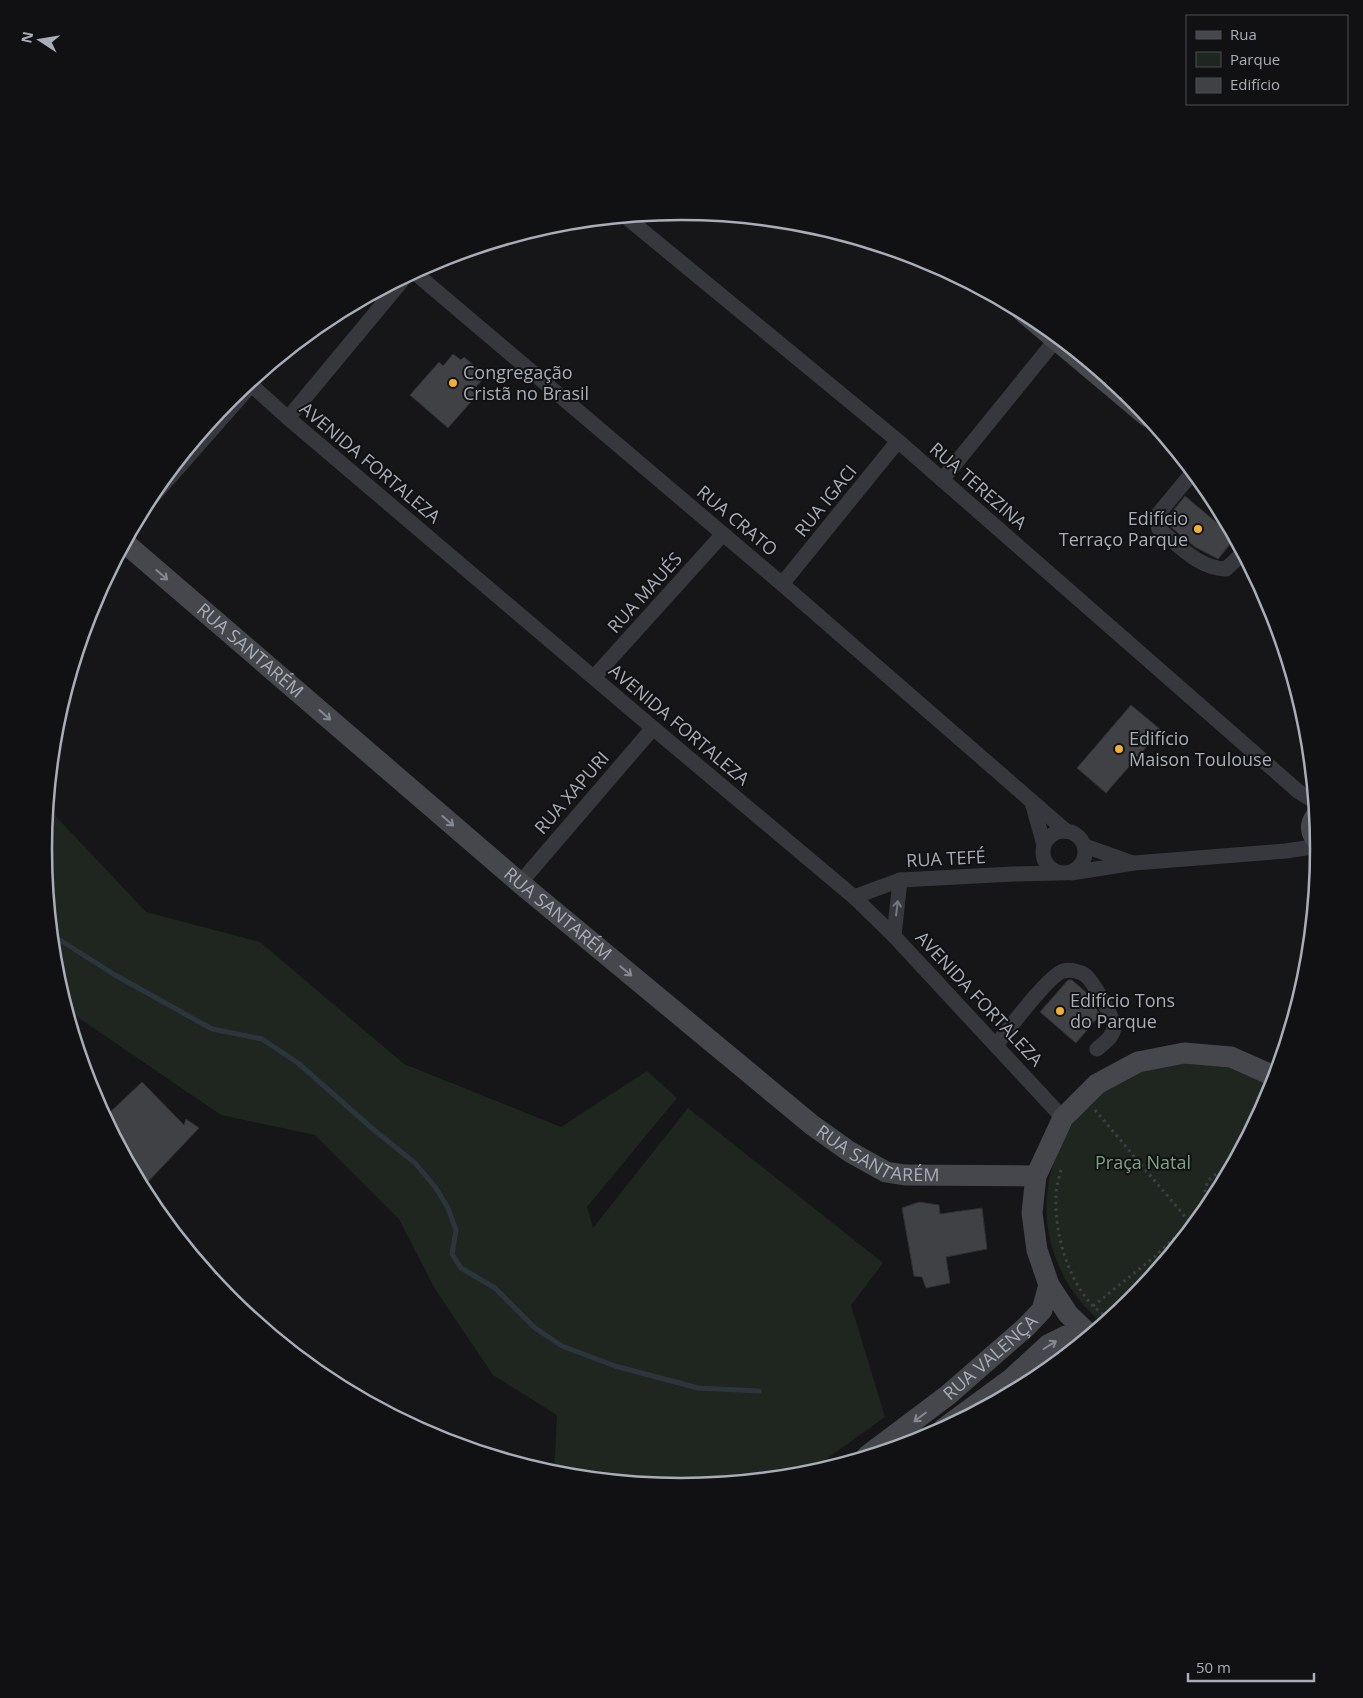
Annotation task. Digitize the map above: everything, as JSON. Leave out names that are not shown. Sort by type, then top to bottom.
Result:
[{"type":"street","name":"RUA TEREZINA","points":[[632,222],[898,441],[1298,792],[1309,814]]},
{"type":"street","name":"RUA CRATO","points":[[420,277],[782,584],[1066,831]]},
{"type":"street","points":[[288,418],[395,289]]},
{"type":"street","points":[[942,480],[1053,342]]},
{"type":"street","name":"AVENIDA FORTALEZA","points":[[254,388],[854,897],[894,936],[1063,1118]]},
{"type":"street","name":"RUA IGACI","points":[[782,584],[898,441]]},
{"type":"street","points":[[1189,477],[1159,514],[1157,522],[1159,530],[1202,564],[1215,569],[1226,569],[1239,557]]},
{"type":"street","name":"RUA MAUÉS","points":[[594,677],[723,534]]},
{"type":"street","name":"RUA SANTARÉM","points":[[130,547],[520,883],[812,1125],[850,1152],[886,1172],[905,1175],[1036,1176]]},
{"type":"street","name":"RUA XAPURI","points":[[520,883],[653,728]]},
{"type":"street","points":[[1013,874],[1043,849],[1052,834],[1066,831],[1078,835],[1085,846],[1085,859],[1082,865],[1065,873],[1047,866],[1043,849],[1032,802]]},
{"type":"street","name":"RUA TEFÉ","points":[[854,897],[900,880],[1065,873],[1134,863],[1286,851],[1310,831]]},
{"type":"street","name":"RUA TEFÉ","points":[[1085,846],[1134,863]]},
{"type":"street","points":[[894,936],[900,880]]},
{"type":"street","points":[[996,1045],[1018,1016],[1053,979],[1062,971],[1072,970],[1086,976],[1113,1019],[1114,1028],[1111,1037],[1098,1049]]},
{"type":"street","points":[[1085,1331],[1068,1314],[1050,1285],[1037,1250],[1034,1232],[1032,1213],[1036,1176],[1063,1118],[1096,1084],[1138,1062],[1184,1053],[1231,1057],[1269,1073]]},
{"type":"street","name":"RUA VALENÇA","points":[[880,1446],[948,1395],[1028,1326],[1042,1310],[1050,1285]]},
{"type":"street","name":"RUA VALENÇA","points":[[977,1404],[1011,1379],[1048,1345],[1066,1336],[1077,1337]]},
{"type":"path","points":[[1090,1114],[1100,1104]]},
{"type":"path","points":[[1095,1110],[1189,1220]]},
{"type":"path","points":[[1062,1166],[1056,1195],[1057,1232],[1068,1265],[1077,1283],[1093,1306],[1104,1314]]},
{"type":"path","points":[[1204,1198],[1206,1186],[1212,1176],[1221,1172]]},
{"type":"path","points":[[1093,1306],[1176,1238]]},
{"type":"green space","points":[[54,814],[146,912],[260,942],[404,1064],[561,1127],[647,1071],[677,1098],[587,1207],[593,1228],[688,1108],[883,1263],[851,1305],[885,1417],[822,1462],[764,1473],[723,1477],[640,1477],[599,1473],[554,1465],[557,1415],[493,1375],[435,1289],[399,1219],[315,1135],[221,1115],[75,1016],[58,931],[52,849]]},
{"type":"green space","name":"Praça Natal","points":[[1177,1060],[1214,1061],[1266,1082],[1246,1127],[1226,1164],[1181,1232],[1126,1294],[1099,1320],[1083,1304],[1067,1281],[1055,1257],[1048,1232],[1046,1205],[1049,1179],[1058,1152],[1071,1127],[1093,1099],[1118,1081],[1151,1067]]},
{"type":"building","name":"Congregação Cristã no Brasil","points":[[453,354],[461,360],[464,357],[478,369],[475,373],[483,379],[472,391],[477,395],[448,428],[410,395],[439,362],[443,366]]},
{"type":"building","name":"Edifício Terraço Parque","points":[[1185,496],[1221,526],[1231,543],[1218,559],[1195,547],[1167,524],[1168,517]]},
{"type":"building","name":"Edifício Maison Toulouse","points":[[1131,705],[1161,730],[1106,793],[1077,768]]},
{"type":"building","name":"Edifício Tons do Parque","points":[[1068,980],[1072,980],[1088,994],[1100,1015],[1076,1043],[1040,1012]]},
{"type":"building","points":[[142,1082],[184,1125],[186,1119],[199,1128],[148,1181],[110,1112]]},
{"type":"building","points":[[919,1202],[939,1205],[940,1214],[982,1208],[987,1249],[946,1257],[950,1283],[926,1288],[922,1277],[914,1276],[902,1208]]},
{"type":"waterway","points":[[59,940],[115,975],[212,1029],[262,1039],[298,1063],[374,1130],[415,1163],[436,1188],[448,1208],[456,1230],[452,1254],[461,1268],[495,1288],[535,1328],[562,1346],[615,1366],[698,1388],[759,1391]]},
{"type":"place","name":"Congregação Cristã no Brasil","points":[[453,383]]},
{"type":"place","name":"Edifício Terraço Parque","points":[[1198,529]]},
{"type":"place","name":"Edifício Maison Toulouse","points":[[1119,749]]},
{"type":"place","name":"Edifício Tons do Parque","points":[[1060,1011]]}]
